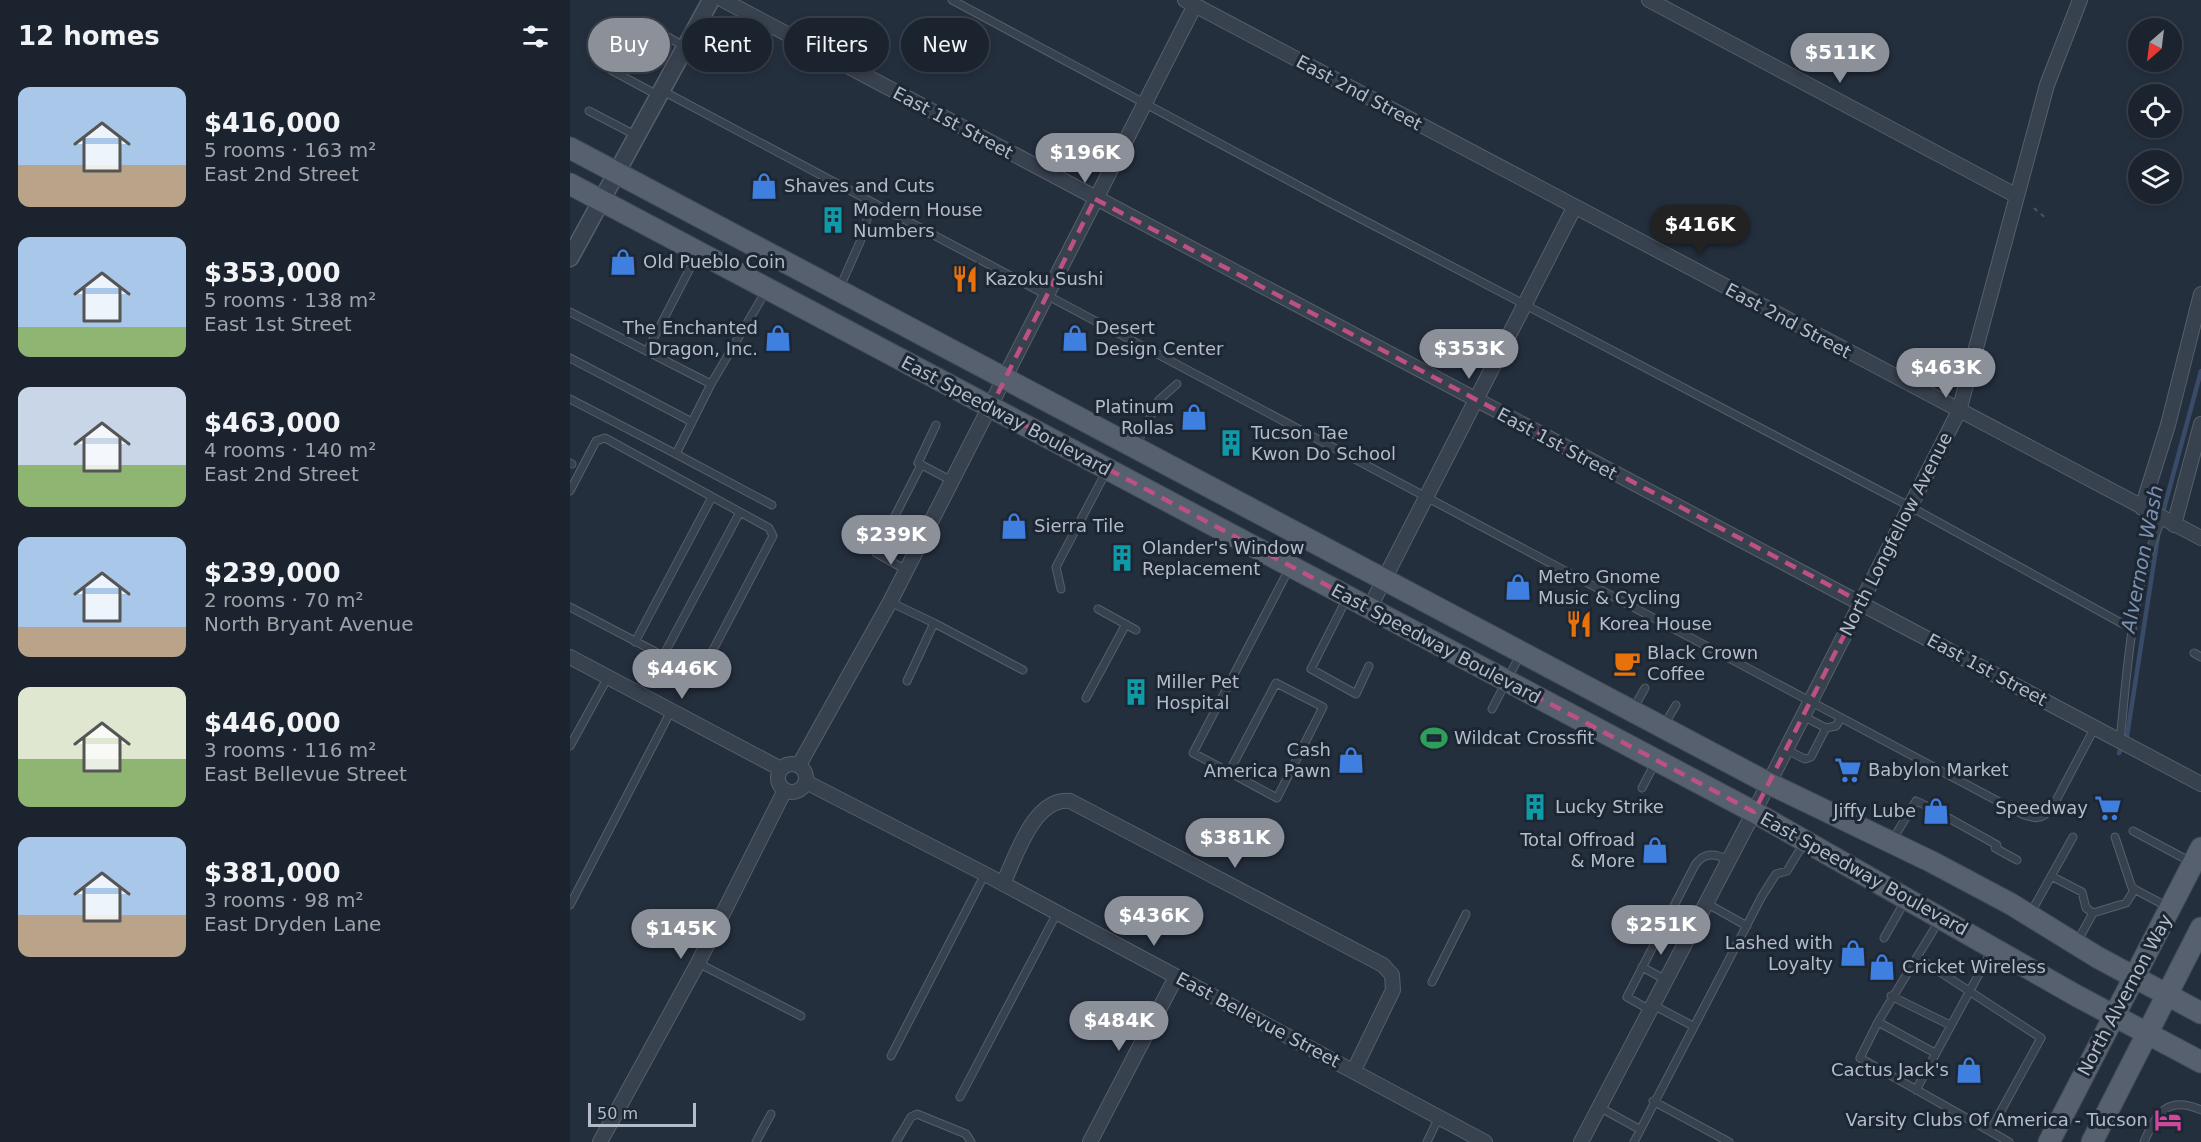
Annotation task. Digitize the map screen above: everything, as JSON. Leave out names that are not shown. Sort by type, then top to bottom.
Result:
[{"type":"main road","name":"East Speedway Boulevard","points":[[570,148],[1663,728],[1768,783],[1932,862],[2030,916],[2134,978],[2201,1013]]},
{"type":"main road","name":"East Speedway Boulevard","points":[[570,184],[1754,812],[2113,1016],[2201,1062]]},
{"type":"main road","name":"North Alvernon Way","points":[[2049,1142],[2197,856]]},
{"type":"main road","name":"North Alvernon Way","points":[[2092,1142],[2201,928]]},
{"type":"street","points":[[701,18],[711,0]]},
{"type":"street","name":"East 1st Street","points":[[723,0],[1477,402],[1861,602],[2201,784]]},
{"type":"street","points":[[1649,0],[2017,196]]},
{"type":"street","name":"North Longfellow Avenue","points":[[1581,1142],[1754,812],[1959,411],[2047,85],[2080,0]]},
{"type":"street","points":[[799,765],[890,602],[991,408],[1145,102],[1190,3]]},
{"type":"street","name":"East 2nd Street","points":[[1190,3],[2201,538]]},
{"type":"street","points":[[570,258],[682,54]]},
{"type":"street","points":[[1369,609],[1477,402],[1574,208]]},
{"type":"street","points":[[2142,508],[2168,425],[2201,294]]},
{"type":"street","points":[[2168,521],[2201,424]]},
{"type":"street","points":[[570,657],[781,769]]},
{"type":"street","points":[[791,763],[799,765],[806,772],[806,782],[798,791],[786,790],[778,781],[781,769],[791,763]]},
{"type":"street","name":"East Bellevue Street","points":[[806,782],[985,874],[1485,1142]]},
{"type":"street","points":[[600,1142],[698,963],[786,790]]},
{"type":"street","points":[[1003,884],[1037,815],[1053,802],[1070,801],[1383,965],[1392,975],[1393,990],[1354,1070]]},
{"type":"street","points":[[1096,1140],[1176,977]]},
{"type":"lane","points":[[952,0],[1526,306],[1910,507],[2132,629]]},
{"type":"lane","points":[[614,72],[661,93],[872,203],[1046,297],[1427,496],[1810,702],[2035,819],[2044,817],[2051,810],[2095,727]]},
{"type":"lane","points":[[589,111],[637,136]]},
{"type":"lane","points":[[838,290],[860,242],[872,203]]},
{"type":"lane","points":[[647,351],[698,252]]},
{"type":"lane","points":[[676,454],[711,384],[768,289]]},
{"type":"lane","points":[[570,312],[711,384]]},
{"type":"lane","points":[[570,358],[692,422]]},
{"type":"lane","points":[[1134,447],[1159,400],[1177,384]]},
{"type":"lane","points":[[570,399],[772,505]]},
{"type":"lane","points":[[936,425],[918,463],[952,481]]},
{"type":"lane","points":[[570,491],[600,437],[605,438],[772,530],[773,536],[704,667],[699,672],[692,671],[570,607]]},
{"type":"lane","points":[[906,570],[876,553],[921,465]]},
{"type":"lane","points":[[1061,589],[1056,567],[1107,470]]},
{"type":"lane","points":[[636,642],[712,497]]},
{"type":"lane","points":[[663,656],[740,512]]},
{"type":"lane","points":[[2120,741],[2132,621],[2153,538],[2168,521]]},
{"type":"lane","points":[[1229,772],[1276,682],[1323,707],[1277,798],[1193,753],[1290,567]]},
{"type":"lane","points":[[1347,597],[1311,669],[1356,694],[1369,666]]},
{"type":"lane","points":[[890,602],[1023,670]]},
{"type":"lane","points":[[1098,609],[1136,630]]},
{"type":"lane","points":[[907,681],[934,623]]},
{"type":"lane","points":[[1086,698],[1126,624]]},
{"type":"lane","points":[[1492,709],[1521,653]]},
{"type":"lane","points":[[570,746],[608,676]]},
{"type":"lane","points":[[1632,711],[1645,688]]},
{"type":"lane","points":[[1663,728],[1676,705]]},
{"type":"lane","points":[[570,905],[671,711]]},
{"type":"lane","points":[[1803,716],[1826,728],[1836,726],[1841,718]]},
{"type":"lane","points":[[1785,749],[1808,759],[1826,728]]},
{"type":"lane","points":[[1642,788],[1656,761]]},
{"type":"lane","points":[[1890,843],[1916,801],[1927,806]]},
{"type":"lane","points":[[1945,816],[2017,860]]},
{"type":"lane","points":[[2133,831],[2197,856]]},
{"type":"lane","points":[[2030,916],[2073,837]]},
{"type":"lane","points":[[2115,837],[2132,888],[2171,908]]},
{"type":"lane","points":[[1634,1142],[1653,1101],[1776,874],[1787,871],[1806,841]]},
{"type":"lane","points":[[1693,1026],[1627,997],[1700,857],[1713,854],[1729,860]]},
{"type":"lane","points":[[891,1056],[985,874]]},
{"type":"lane","points":[[2051,876],[2082,892],[2086,908],[2093,913]]},
{"type":"lane","points":[[2076,944],[2093,913],[2126,903],[2135,889]]},
{"type":"lane","points":[[1884,938],[1907,898]]},
{"type":"lane","points":[[1706,903],[1747,926]]},
{"type":"lane","points":[[960,1097],[1057,913]]},
{"type":"lane","points":[[1432,982],[1467,914]]},
{"type":"lane","points":[[1941,918],[1891,996],[1860,1058],[2009,1142]]},
{"type":"lane","points":[[1916,1090],[1993,948]]},
{"type":"lane","points":[[1917,957],[2041,1038],[1990,1131]]},
{"type":"lane","points":[[698,963],[801,1016]]},
{"type":"lane","points":[[1642,967],[1666,980]]},
{"type":"lane","points":[[1891,996],[1950,1025]]},
{"type":"lane","points":[[1878,1022],[1935,1053]]},
{"type":"lane","points":[[1653,1101],[1729,1142]]},
{"type":"lane","points":[[2144,1142],[2155,1117],[2166,1108],[2179,1105],[2201,1110]]},
{"type":"lane","points":[[1599,1107],[1639,1129]]},
{"type":"lane","points":[[756,1142],[771,1114]]},
{"type":"lane","points":[[896,1142],[911,1117],[917,1114],[966,1134],[971,1142]]},
{"type":"lane","points":[[1427,1142],[1439,1117]]},
{"type":"path","points":[[2034,208],[2047,219]]},
{"type":"highlighted area","points":[[1095,199],[1861,602],[1754,812],[991,407]]},
{"type":"waterway","name":"Alvernon Wash","points":[[2162,516],[2201,371]]},
{"type":"waterway","name":"Alvernon Wash","points":[[2119,753],[2127,736],[2158,536]]},
{"type":"place","name":"Shaves and Cuts","points":[[764,186]]},
{"type":"place","name":"Modern House Numbers","points":[[833,220]]},
{"type":"place","name":"Old Pueblo Coin","points":[[623,262]]},
{"type":"place","name":"Kazoku Sushi","points":[[965,279]]},
{"type":"place","name":"The Enchanted Dragon, Inc.","points":[[778,338]]},
{"type":"place","name":"Desert Design Center","points":[[1075,338]]},
{"type":"place","name":"Platinum Rollas","points":[[1194,417]]},
{"type":"place","name":"Tucson Tae Kwon Do School","points":[[1231,443]]},
{"type":"place","name":"Sierra Tile","points":[[1014,526]]},
{"type":"place","name":"Olander's Window Replacement","points":[[1122,558]]},
{"type":"place","name":"Metro Gnome Music & Cycling","points":[[1518,587]]},
{"type":"place","name":"Korea House","points":[[1579,624]]},
{"type":"place","name":"Black Crown Coffee","points":[[1627,663]]},
{"type":"place","name":"Miller Pet Hospital","points":[[1136,692]]},
{"type":"place","name":"Wildcat Crossfit","points":[[1434,738]]},
{"type":"place","name":"Cash America Pawn","points":[[1351,760]]},
{"type":"place","name":"Babylon Market","points":[[1848,770]]},
{"type":"place","name":"Lucky Strike","points":[[1535,807]]},
{"type":"place","name":"Speedway","points":[[2108,808]]},
{"type":"place","name":"Jiffy Lube","points":[[1936,811]]},
{"type":"place","name":"Total Offroad & More","points":[[1655,850]]},
{"type":"place","name":"Lashed with Loyalty","points":[[1853,953]]},
{"type":"place","name":"Cricket Wireless","points":[[1882,967]]},
{"type":"place","name":"Cactus Jack's","points":[[1969,1070]]},
{"type":"place","name":"Varsity Clubs Of America - Tucson","points":[[2168,1120]]}]
